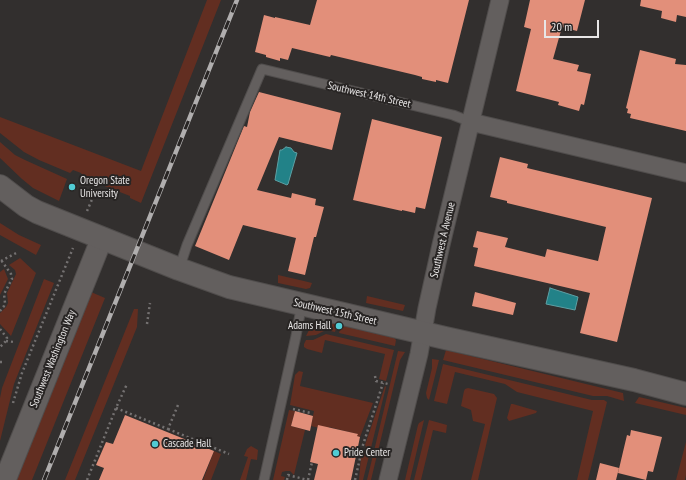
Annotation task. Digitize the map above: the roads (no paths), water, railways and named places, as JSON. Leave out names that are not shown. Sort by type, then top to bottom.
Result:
[{"type":"main road","name":"Southwest 15th Street","points":[[0,186],[26,206],[179,270],[229,287],[261,296],[302,304],[423,333],[634,380],[686,394]]},
{"type":"street","name":"Southwest A Avenue","points":[[388,480],[423,333],[438,260],[500,0]]},
{"type":"street","name":"Southwest 14th Street","points":[[471,122],[686,173]]},
{"type":"street","name":"Southwest Washington Way","points":[[5,480],[102,238]]},
{"type":"lane","name":"Southwest 14th Street","points":[[179,270],[187,245],[262,69],[452,115],[471,122]]},
{"type":"lane","points":[[264,480],[302,304]]},
{"type":"water","points":[[286,147],[291,148],[297,153],[287,185],[275,180],[280,150]]},
{"type":"water","points":[[550,288],[578,297],[575,310],[546,304]]},
{"type":"railway","points":[[44,480],[237,0]]},
{"type":"place","name":"Oregon State University","points":[[72,187]]},
{"type":"place","name":"Adams Hall","points":[[339,326]]},
{"type":"place","name":"Cascade Hall","points":[[155,444]]},
{"type":"place","name":"Pride Center","points":[[336,453]]}]
